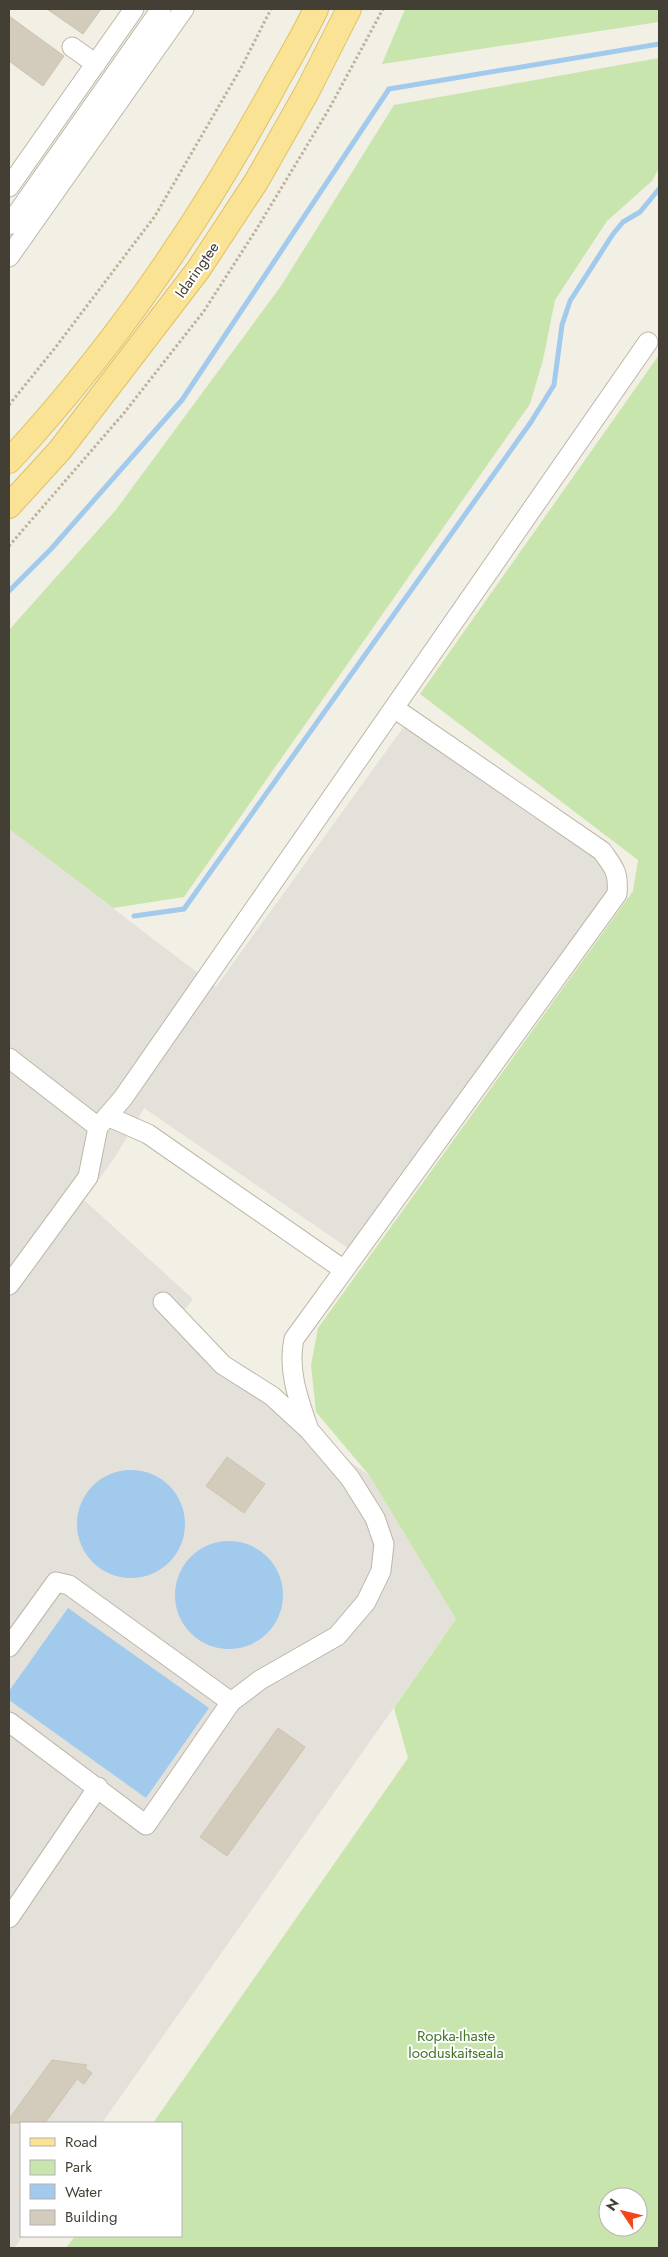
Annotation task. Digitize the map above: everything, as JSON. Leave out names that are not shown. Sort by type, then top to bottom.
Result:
[{"type":"main road","name":"Idaringtee","points":[[9,461],[32,436],[121,326],[199,213],[251,129],[316,9]]},
{"type":"main road","name":"Idaringtee","points":[[9,506],[60,450],[198,270],[256,182],[349,9]]},
{"type":"lane","points":[[9,186],[134,9]]},
{"type":"lane","points":[[9,225],[161,9]]},
{"type":"lane","points":[[9,257],[184,9]]},
{"type":"lane","points":[[72,47],[96,64]]},
{"type":"lane","points":[[9,1285],[88,1177],[102,1122],[123,1098],[648,342]]},
{"type":"lane","points":[[309,1430],[297,1396],[292,1352],[294,1339],[308,1317],[617,894],[618,878],[615,868],[602,851],[394,708]]},
{"type":"lane","points":[[9,1058],[102,1122],[148,1134],[344,1270]]},
{"type":"lane","points":[[9,1722],[98,1787],[146,1825],[231,1702],[260,1680],[337,1636],[366,1602],[381,1571],[384,1544],[374,1518],[350,1478],[309,1430],[272,1396],[223,1365],[162,1302]]},
{"type":"lane","points":[[9,1647],[56,1582],[69,1585],[231,1702]]},
{"type":"lane","points":[[9,1918],[98,1787]]},
{"type":"path","points":[[9,405],[55,348],[155,216],[242,68],[271,9]]},
{"type":"shaded area","points":[[405,725],[599,860],[611,881],[607,898],[348,1248],[144,1108],[115,1157],[84,1200],[193,1299],[175,1322],[231,1380],[369,1475],[456,1619],[103,2122],[20,2122],[20,2237],[22,2237],[14,2248],[9,2248],[9,829],[216,987]]},
{"type":"green space","points":[[405,9],[659,9],[659,22],[382,64]]},
{"type":"green space","points":[[659,58],[659,168],[652,181],[607,221],[555,300],[543,360],[530,404],[184,897],[113,908],[9,829],[9,630],[115,511],[281,286],[394,105]]},
{"type":"green space","name":"Ropka-Ihaste looduskaitseala","points":[[659,355],[659,2248],[66,2248],[74,2237],[182,2237],[182,2122],[154,2122],[408,1758],[394,1708],[456,1619],[369,1475],[316,1412],[311,1365],[318,1328],[633,891],[638,860],[420,694]]},
{"type":"water","points":[[131,1470],[152,1474],[169,1486],[181,1503],[185,1524],[181,1545],[169,1562],[152,1574],[131,1578],[110,1574],[93,1562],[81,1545],[77,1524],[81,1503],[93,1486],[110,1474]]},
{"type":"water","points":[[229,1541],[250,1545],[267,1557],[279,1574],[283,1595],[279,1616],[267,1633],[250,1645],[229,1649],[208,1645],[191,1633],[179,1616],[175,1595],[179,1574],[191,1557],[208,1545]]},
{"type":"water","points":[[68,1608],[209,1708],[146,1798],[9,1700],[9,1691]]},
{"type":"building","points":[[47,9],[101,9],[83,34]]},
{"type":"building","points":[[9,16],[64,56],[43,86],[9,61]]},
{"type":"building","points":[[227,1457],[265,1484],[244,1513],[206,1486]]},
{"type":"building","points":[[278,1728],[305,1747],[227,1856],[200,1837]]},
{"type":"building","points":[[52,2060],[87,2065],[85,2068],[92,2073],[84,2084],[77,2079],[46,2122],[9,2123],[9,2119]]},
{"type":"waterway","points":[[9,591],[51,549],[182,400],[389,89],[659,44]]},
{"type":"waterway","points":[[134,916],[184,909],[531,422],[554,385],[562,325],[570,301],[613,234],[623,222],[640,212],[659,189]]}]
